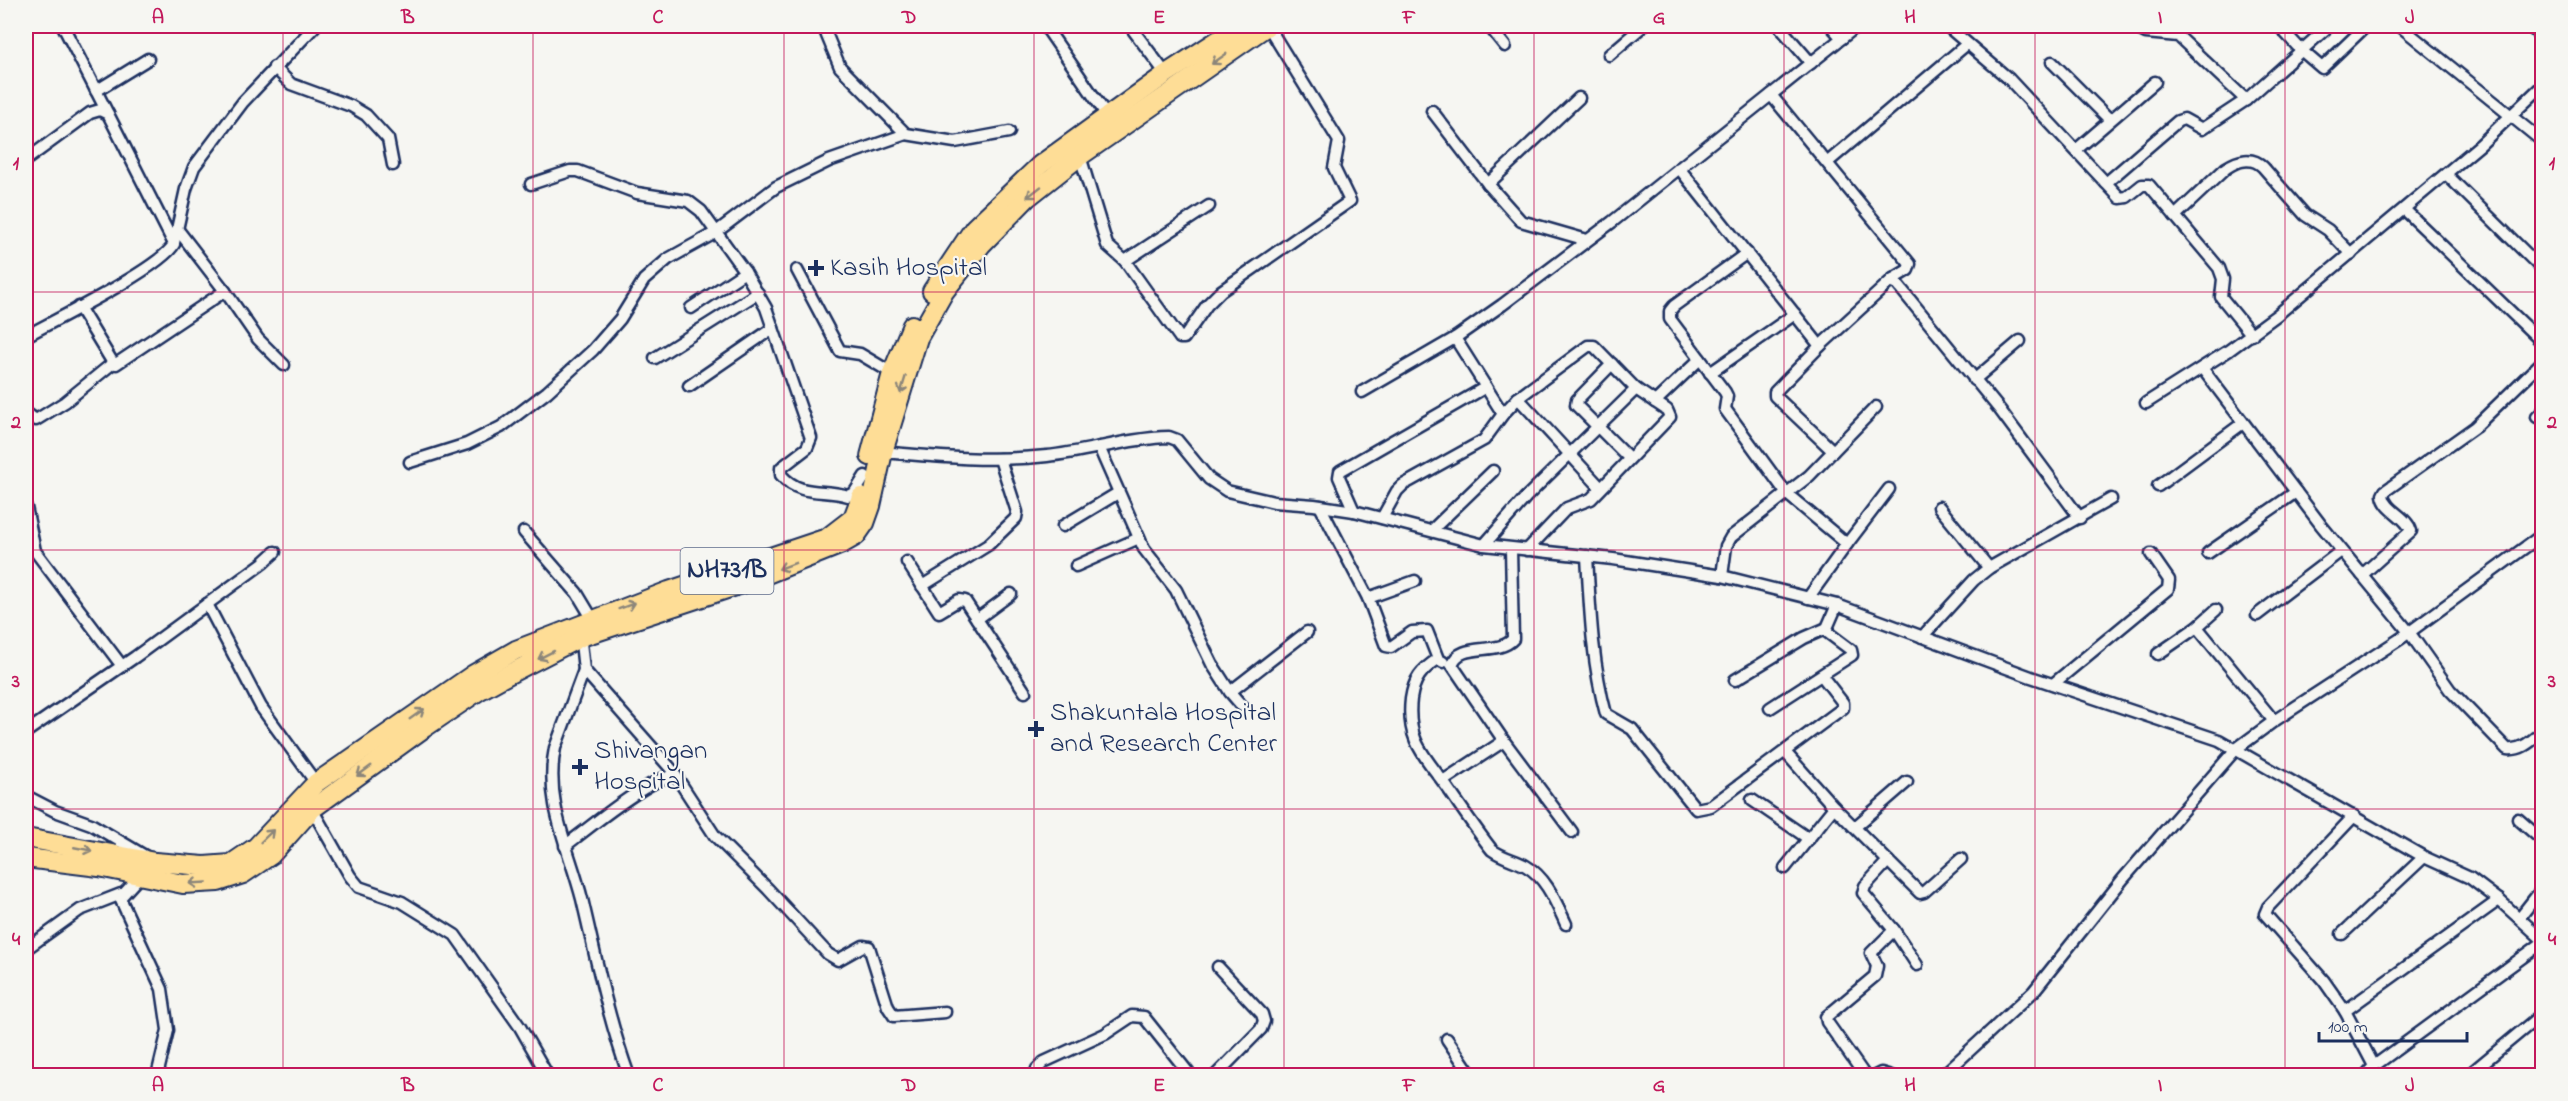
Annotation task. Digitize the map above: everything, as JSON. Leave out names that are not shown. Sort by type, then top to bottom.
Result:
[{"type":"highway","name":"NH731B","points":[[26,838],[148,869],[231,864],[256,847],[316,783],[474,674],[516,650],[827,538],[853,518],[860,504],[892,373],[918,313],[974,228],[1040,165],[1166,74],[1240,26]]},
{"type":"highway","points":[[26,858],[148,869],[183,884],[218,882],[243,874],[271,855],[291,836],[312,809],[480,690],[584,626],[742,584],[842,544],[856,536],[865,523],[871,506],[883,452],[918,338],[944,292],[982,244],[1027,198],[1080,156],[1268,26]]},
{"type":"street","points":[[63,26],[174,244]]},
{"type":"street","points":[[26,336],[149,267],[168,252],[174,244],[186,189],[194,167],[243,102],[315,26]]},
{"type":"street","points":[[823,26],[840,68],[906,134]]},
{"type":"street","points":[[1045,26],[1108,117]]},
{"type":"street","points":[[1130,26],[1166,74]]},
{"type":"street","points":[[1080,156],[1107,245],[1125,261],[1180,338],[1184,338],[1207,305],[1221,291],[1350,201],[1334,168],[1339,141],[1268,26]]},
{"type":"street","points":[[1489,26],[1505,46]]},
{"type":"street","points":[[1609,55],[1643,26]]},
{"type":"street","points":[[1779,26],[1811,63]]},
{"type":"street","points":[[1831,26],[1842,38]]},
{"type":"street","points":[[1362,392],[1455,338],[1587,240],[1857,26]]},
{"type":"street","points":[[1947,26],[2009,78],[2120,198],[2123,199],[2145,183],[2219,268],[2223,279],[2221,297],[2252,334]]},
{"type":"street","points":[[2132,26],[2146,33],[2178,36],[2246,100]]},
{"type":"street","points":[[2279,26],[2320,67],[2325,67],[2366,26]]},
{"type":"street","points":[[2106,183],[2181,118],[2202,129],[2246,100],[2328,26]]},
{"type":"street","points":[[2400,26],[2542,141]]},
{"type":"street","points":[[2529,26],[2542,37]]},
{"type":"street","points":[[1828,162],[1967,44]]},
{"type":"street","points":[[96,91],[148,59]]},
{"type":"street","points":[[2052,62],[2110,120]]},
{"type":"street","points":[[274,67],[291,84],[351,106],[366,115],[388,139],[393,165]]},
{"type":"street","points":[[2076,150],[2155,82]]},
{"type":"street","points":[[2146,403],[2252,334],[2405,210],[2542,87]]},
{"type":"street","points":[[1771,95],[1910,264],[1908,270],[1893,279],[1778,387],[1776,396],[1833,451]]},
{"type":"street","points":[[1488,184],[1579,98]]},
{"type":"street","points":[[26,160],[90,113],[100,110],[108,114]]},
{"type":"street","points":[[1432,111],[1515,215],[1526,224],[1587,240]]},
{"type":"street","points":[[410,462],[467,444],[501,427],[547,392],[593,350],[620,319],[644,280],[668,259],[715,233],[776,187],[829,161],[906,134],[955,142],[1010,132]]},
{"type":"street","points":[[2175,216],[2233,163],[2258,161],[2305,215],[2333,235],[2351,254]]},
{"type":"street","points":[[1679,168],[1820,346]]},
{"type":"street","points":[[531,184],[570,171],[591,174],[638,193],[694,204],[758,293],[773,328],[811,438],[807,448],[781,468],[781,475],[795,487],[831,495],[838,493],[848,496],[855,492],[865,476]]},
{"type":"street","points":[[2446,174],[2542,269]]},
{"type":"street","points":[[1125,261],[1209,206]]},
{"type":"street","points":[[2405,210],[2542,342]]},
{"type":"street","points":[[178,230],[258,339],[284,365]]},
{"type":"street","points":[[1747,253],[1670,311],[1670,319],[1727,396],[1725,409],[1787,494],[1847,544]]},
{"type":"street","points":[[797,270],[840,351],[860,354],[892,373]]},
{"type":"street","points":[[691,308],[745,272]]},
{"type":"street","points":[[1893,279],[2000,410],[2080,518]]},
{"type":"street","points":[[26,413],[36,420],[65,402],[113,363],[123,362],[225,291]]},
{"type":"street","points":[[655,358],[758,293]]},
{"type":"street","points":[[79,307],[113,363]]},
{"type":"street","points":[[1710,373],[1795,314]]},
{"type":"street","points":[[689,386],[773,328]]},
{"type":"street","points":[[1455,338],[1503,414]]},
{"type":"street","points":[[1974,380],[2020,341]]},
{"type":"street","points":[[1382,518],[1397,491],[1403,485],[1484,440],[1518,398],[1591,345],[1636,389],[1667,410],[1670,417],[1591,499],[1567,508],[1527,550]]},
{"type":"street","points":[[1655,402],[1700,359]]},
{"type":"street","points":[[2362,575],[2411,531],[2409,525],[2385,503],[2383,495],[2385,491],[2475,427],[2542,362]]},
{"type":"street","points":[[1612,364],[1576,402],[1629,458]]},
{"type":"street","points":[[2202,368],[2341,551],[2409,632],[2450,690],[2507,749],[2522,747],[2542,732]]},
{"type":"street","points":[[1354,511],[1339,477],[1340,471],[1486,387]]},
{"type":"street","points":[[1484,545],[1569,454],[1636,389]]},
{"type":"street","points":[[1518,398],[1601,488]]},
{"type":"street","points":[[1722,576],[1728,542],[1787,494],[1876,407]]},
{"type":"street","points":[[2158,486],[2243,423]]},
{"type":"street","points":[[883,452],[966,459],[1000,459],[1049,456],[1169,437],[1177,440],[1209,479],[1227,491],[1274,502],[1354,511],[1484,545],[1587,556],[1722,576],[1837,605],[2053,684],[2219,740],[2424,857],[2470,878],[2520,917],[2542,941],[2374,1066],[2365,1076]]},
{"type":"street","points":[[1099,447],[1139,538],[1151,559],[1176,590],[1212,664],[1242,706]]},
{"type":"street","points":[[922,586],[988,545],[1016,518],[1017,512],[1000,459]]},
{"type":"street","points":[[1432,530],[1493,471]]},
{"type":"street","points":[[1808,598],[1889,489]]},
{"type":"street","points":[[2208,553],[2296,492]]},
{"type":"street","points":[[1063,526],[1118,493]]},
{"type":"street","points":[[1922,637],[1974,580],[1989,568],[2111,499]]},
{"type":"street","points":[[1320,506],[1368,598],[1387,647],[1412,632],[1423,630],[1429,633],[1438,659],[1452,665],[1504,741],[1572,832]]},
{"type":"street","points":[[26,507],[35,550],[122,666]]},
{"type":"street","points":[[1938,507],[1989,568]]},
{"type":"street","points":[[524,532],[577,592],[584,626],[584,670],[555,748],[553,794],[556,816],[580,891],[629,1076]]},
{"type":"street","points":[[1942,1076],[2033,992],[2123,879],[2236,749],[2274,721],[2409,632],[2542,535]]},
{"type":"street","points":[[1076,566],[1139,538]]},
{"type":"street","points":[[1452,665],[1457,656],[1465,652],[1504,646],[1512,639],[1511,549]]},
{"type":"street","points":[[2257,615],[2341,551]]},
{"type":"street","points":[[26,732],[122,666],[263,563],[274,552]]},
{"type":"street","points":[[2053,684],[2168,589],[2169,580],[2151,554]]},
{"type":"street","points":[[1587,556],[1593,643],[1599,690],[1606,714],[1632,729],[1696,809],[1711,806],[1843,708],[1843,703],[1822,676]]},
{"type":"street","points":[[907,562],[939,612],[963,600],[1024,692]]},
{"type":"street","points":[[1368,598],[1415,581]]},
{"type":"street","points":[[977,619],[1011,594]]},
{"type":"street","points":[[207,604],[261,707],[316,783]]},
{"type":"street","points":[[1735,680],[1804,638],[1827,628],[1837,605]]},
{"type":"street","points":[[2158,654],[2198,627],[2216,610]]},
{"type":"street","points":[[2198,627],[2274,721]]},
{"type":"street","points":[[1770,708],[1852,655],[1851,650],[1830,636],[1827,628]]},
{"type":"street","points":[[1230,692],[1307,632]]},
{"type":"street","points":[[1438,659],[1423,669],[1413,688],[1409,719],[1412,734],[1425,757],[1492,850],[1504,858],[1527,867],[1544,880],[1566,924]]},
{"type":"street","points":[[584,670],[672,770],[674,776]]},
{"type":"street","points":[[1443,781],[1504,741]]},
{"type":"street","points":[[1785,752],[1834,807],[1920,893],[1961,859]]},
{"type":"street","points":[[565,846],[644,789],[667,777],[674,776],[679,779],[715,836],[828,954],[838,960],[863,946],[869,947],[891,1014],[900,1017],[945,1012]]},
{"type":"street","points":[[1855,827],[1907,782]]},
{"type":"street","points":[[26,796],[55,811],[91,824],[148,869],[121,894],[80,910],[26,949]]},
{"type":"street","points":[[1752,800],[1809,839]]},
{"type":"street","points":[[1785,868],[1834,807]]},
{"type":"street","points":[[312,809],[350,876],[359,887],[402,902],[455,935],[520,1027],[548,1076]]},
{"type":"street","points":[[2354,816],[2268,907],[2265,914],[2324,981],[2346,1011],[2374,1066]]},
{"type":"street","points":[[2518,819],[2542,840]]},
{"type":"street","points":[[2342,934],[2424,857]]},
{"type":"street","points":[[1888,861],[1864,886],[1863,892],[1894,930],[1917,965]]},
{"type":"street","points":[[2520,917],[2542,889]]},
{"type":"street","points":[[121,894],[120,901],[162,989],[168,1030],[157,1076]]},
{"type":"street","points":[[2346,1011],[2499,900]]},
{"type":"street","points":[[1865,1076],[1827,1022],[1826,1017],[1875,976],[1877,966],[1871,953],[1894,930]]},
{"type":"street","points":[[1215,1076],[1261,1029],[1264,1021],[1262,1014],[1218,967]]},
{"type":"street","points":[[2472,1072],[2542,1014]]},
{"type":"street","points":[[1035,1076],[1037,1069],[1044,1062],[1105,1034],[1132,1016],[1138,1015],[1144,1017],[1191,1076]]},
{"type":"street","points":[[1447,1039],[1472,1076]]},
{"type":"street","points":[[1875,1076],[1881,1072],[1891,1076]]},
{"type":"place","name":"Kasih Hospital","points":[[816,268]]},
{"type":"place","name":"Shakuntala Hospital and Research Center","points":[[1036,729]]},
{"type":"place","name":"Shivangan Hospital","points":[[580,767]]}]
